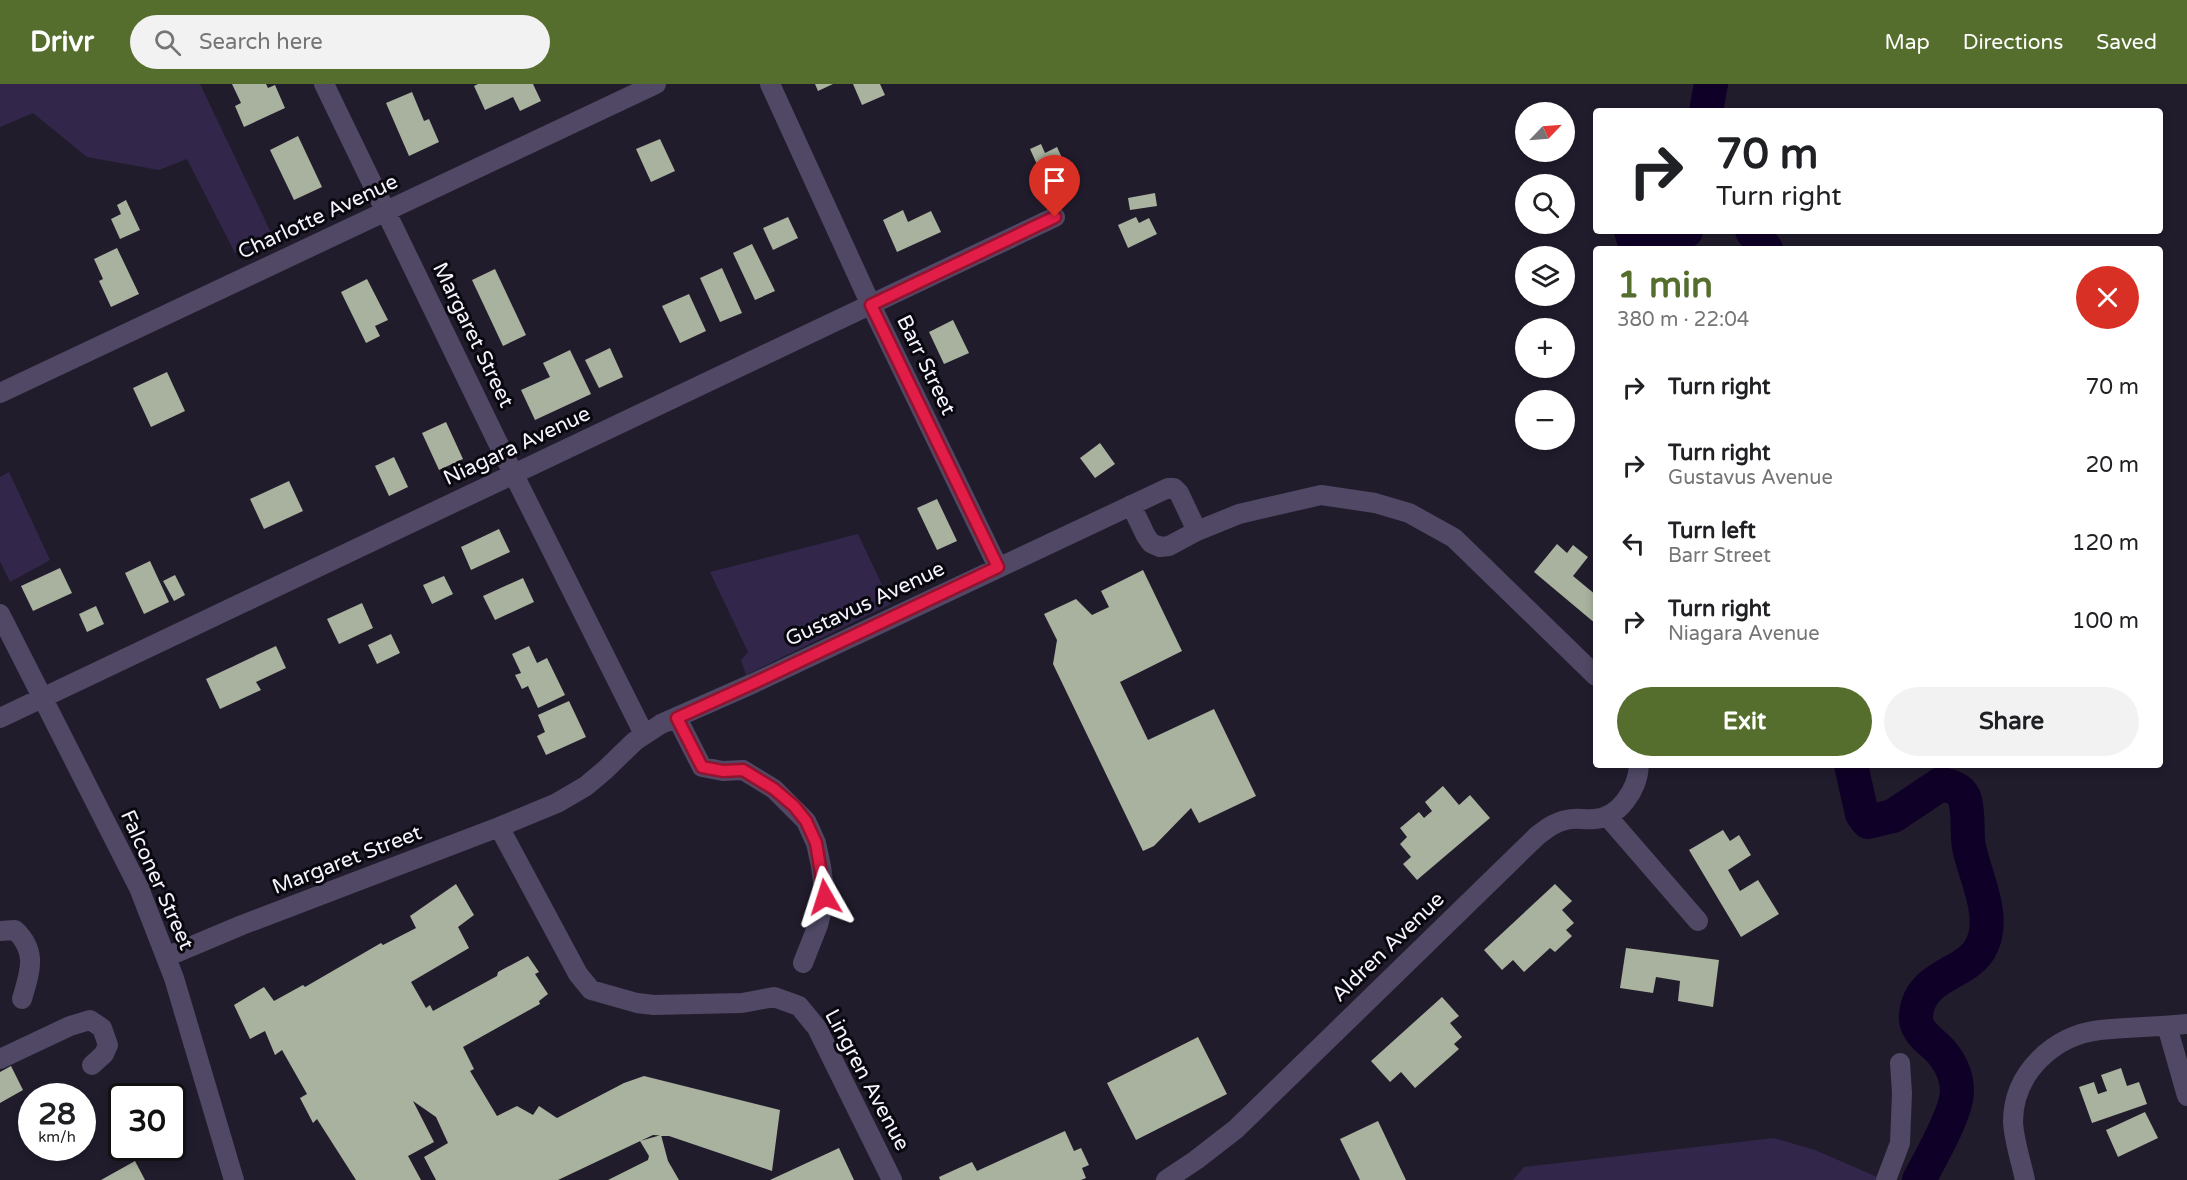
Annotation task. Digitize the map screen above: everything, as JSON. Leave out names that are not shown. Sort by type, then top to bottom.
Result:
[{"type":"street","name":"Margaret Street","points":[[324,84],[644,734]]},
{"type":"street","name":"Charlotte Avenue","points":[[0,393],[656,84]]},
{"type":"street","name":"Barr Street","points":[[770,84],[871,305],[998,567]]},
{"type":"street","name":"Niagara Avenue","points":[[0,718],[1055,217]]},
{"type":"street","name":"Gustavus Avenue","points":[[546,808],[586,786],[644,734],[1168,488],[1174,488],[1179,493],[1197,531]]},
{"type":"street","points":[[1131,505],[1146,536],[1155,545],[1169,546],[1197,531],[1239,514],[1321,495],[1375,503],[1409,513],[1454,538],[1593,673]]},
{"type":"street","name":"Falconer Street","points":[[0,614],[139,888],[174,978],[234,1180]]},
{"type":"street","points":[[677,718],[702,767],[723,771],[743,770],[774,789],[806,821],[816,843],[825,897],[819,926],[803,963]]},
{"type":"street","points":[[1638,768],[1633,787],[1621,807],[1607,816],[1698,921]]},
{"type":"street","name":"Margaret Street","points":[[166,957],[242,925],[546,808]]},
{"type":"street","name":"Aldren Avenue","points":[[1166,1180],[1236,1129],[1537,836],[1564,820],[1607,816]]},
{"type":"street","name":"Lingren Avenue","points":[[499,827],[578,974],[591,990],[637,1003],[654,1005],[742,1003],[774,997],[799,1006],[817,1028],[892,1180]]},
{"type":"street","points":[[0,931],[15,930],[25,940],[32,958],[22,999]]},
{"type":"street","points":[[0,1059],[70,1026],[90,1020],[102,1028],[108,1045],[104,1054],[92,1065]]},
{"type":"street","points":[[2025,1180],[2013,1121],[2016,1101],[2023,1082],[2035,1063],[2052,1047],[2078,1035],[2098,1030],[2187,1024]]},
{"type":"street","points":[[2167,1026],[2187,1096]]},
{"type":"street","points":[[1886,1180],[1900,1143],[1902,1093],[1900,1063]]},
{"type":"shaded area","points":[[0,84],[200,84],[274,239],[235,253],[187,159],[159,170],[87,157],[33,113],[0,127]]},
{"type":"shaded area","points":[[9,472],[50,560],[10,582],[0,561],[0,477]]},
{"type":"shaded area","points":[[858,534],[891,604],[746,675],[741,660],[748,652],[710,572]]},
{"type":"shaded area","points":[[1774,1138],[1815,1150],[1884,1180],[1513,1180],[1524,1167]]},
{"type":"building","points":[[232,84],[266,84],[268,88],[275,85],[285,108],[244,127],[235,106],[241,103]]},
{"type":"building","points":[[478,84],[533,84],[541,101],[520,111],[513,97],[485,110],[474,86]]},
{"type":"building","points":[[815,84],[833,84],[818,91]]},
{"type":"building","points":[[853,84],[880,84],[885,95],[862,105]]},
{"type":"building","points":[[412,92],[424,121],[429,119],[439,142],[409,156],[386,103]]},
{"type":"building","points":[[298,136],[322,187],[294,200],[270,150]]},
{"type":"building","points":[[660,139],[675,171],[651,182],[636,149]]},
{"type":"building","points":[[1041,144],[1045,153],[1057,147],[1068,171],[1045,182],[1030,149]]},
{"type":"building","points":[[1155,193],[1157,206],[1130,210],[1128,198]]},
{"type":"building","points":[[126,200],[140,230],[120,239],[111,219],[121,214],[117,205]]},
{"type":"building","points":[[903,210],[908,222],[931,211],[941,232],[897,252],[883,220]]},
{"type":"building","points":[[788,217],[798,238],[773,250],[763,228]]},
{"type":"building","points":[[1136,217],[1139,223],[1149,218],[1157,234],[1128,248],[1118,225]]},
{"type":"building","points":[[752,244],[775,291],[755,300],[733,253]]},
{"type":"building","points":[[117,248],[139,294],[111,307],[99,281],[103,279],[94,259]]},
{"type":"building","points":[[722,268],[742,313],[720,322],[700,278]]},
{"type":"building","points":[[495,269],[526,335],[503,346],[472,280]]},
{"type":"building","points":[[367,279],[388,320],[375,326],[380,336],[366,343],[341,292]]},
{"type":"building","points":[[689,294],[706,331],[680,343],[662,306]]},
{"type":"building","points":[[953,320],[969,353],[944,364],[929,332]]},
{"type":"building","points":[[610,348],[623,377],[599,388],[585,360]]},
{"type":"building","points":[[570,350],[591,394],[535,420],[521,390],[550,377],[543,363]]},
{"type":"building","points":[[167,372],[185,411],[151,427],[133,388]]},
{"type":"building","points":[[446,422],[463,459],[439,470],[422,433]]},
{"type":"building","points":[[1100,443],[1115,464],[1095,478],[1080,458]]},
{"type":"building","points":[[394,457],[408,487],[389,496],[375,466]]},
{"type":"building","points":[[289,481],[303,511],[264,529],[250,499]]},
{"type":"building","points":[[937,499],[957,541],[937,550],[917,508]]},
{"type":"building","points":[[499,529],[510,552],[471,570],[461,547]]},
{"type":"building","points":[[1557,544],[1567,553],[1573,545],[1588,557],[1573,576],[1593,593],[1593,621],[1534,572]]},
{"type":"building","points":[[150,561],[169,602],[144,614],[125,573]]},
{"type":"building","points":[[60,568],[72,593],[33,611],[21,586]]},
{"type":"building","points":[[1143,570],[1182,651],[1120,682],[1148,740],[1214,709],[1256,796],[1199,823],[1191,808],[1154,846],[1143,851],[1053,664],[1057,640],[1044,614],[1076,599],[1092,615],[1109,607],[1101,591]]},
{"type":"building","points":[[175,575],[185,595],[174,601],[163,581]]},
{"type":"building","points":[[444,576],[453,594],[432,604],[423,585]]},
{"type":"building","points":[[523,578],[534,602],[495,620],[483,596]]},
{"type":"building","points":[[362,603],[373,628],[339,644],[327,619]]},
{"type":"building","points":[[96,606],[104,624],[87,632],[79,614]]},
{"type":"building","points":[[391,634],[400,653],[377,664],[368,645]]},
{"type":"building","points":[[276,646],[286,668],[256,682],[261,690],[220,709],[206,679]]},
{"type":"building","points":[[529,646],[537,663],[547,658],[565,695],[538,708],[528,686],[522,689],[515,675],[521,673],[512,654]]},
{"type":"building","points":[[569,701],[586,737],[546,755],[537,736],[545,732],[538,715]]},
{"type":"building","points":[[1443,786],[1459,805],[1470,795],[1490,818],[1417,880],[1403,864],[1411,857],[1400,844],[1407,837],[1400,828],[1419,812],[1424,818],[1432,811],[1425,802]]},
{"type":"building","points":[[1723,830],[1730,841],[1739,835],[1751,855],[1728,870],[1740,891],[1758,880],[1779,914],[1741,937],[1689,850]]},
{"type":"building","points":[[456,884],[474,915],[458,927],[469,948],[411,982],[426,1008],[430,1005],[433,1011],[528,956],[539,972],[535,974],[548,994],[539,1001],[540,1004],[463,1047],[474,1069],[470,1071],[497,1116],[517,1106],[533,1115],[539,1106],[557,1118],[624,1083],[644,1076],[780,1110],[772,1171],[669,1136],[653,1135],[558,1180],[436,1180],[424,1157],[448,1143],[436,1117],[413,1101],[434,1142],[408,1156],[421,1180],[356,1180],[317,1119],[313,1123],[300,1098],[307,1094],[282,1050],[275,1055],[265,1031],[250,1039],[234,1005],[264,987],[274,1001],[303,985],[305,987],[381,943],[383,945],[416,928],[410,916]]},
{"type":"building","points":[[1555,884],[1572,901],[1562,910],[1574,923],[1566,930],[1572,936],[1555,952],[1550,948],[1524,972],[1513,960],[1502,970],[1484,950]]},
{"type":"building","points":[[1626,948],[1719,960],[1713,1007],[1678,1001],[1680,981],[1656,977],[1653,993],[1620,988]]},
{"type":"building","points":[[1442,997],[1459,1016],[1450,1023],[1462,1037],[1454,1044],[1459,1049],[1415,1088],[1401,1072],[1390,1082],[1371,1061]]},
{"type":"building","points":[[1198,1037],[1227,1094],[1136,1140],[1107,1083]]},
{"type":"building","points":[[11,1066],[20,1083],[18,1093],[0,1103],[0,1072]]},
{"type":"building","points":[[2121,1068],[2127,1086],[2139,1082],[2147,1104],[2092,1123],[2079,1087],[2094,1082],[2098,1094],[2107,1091],[2101,1075]]},
{"type":"building","points":[[2145,1112],[2158,1138],[2118,1157],[2106,1130]]},
{"type":"building","points":[[1378,1121],[1406,1180],[1360,1180],[1340,1139]]},
{"type":"building","points":[[1065,1131],[1074,1151],[1081,1148],[1089,1165],[1082,1168],[1086,1178],[1081,1180],[940,1180],[939,1177],[972,1162],[977,1171]]},
{"type":"building","points":[[661,1135],[668,1161],[679,1180],[608,1180],[648,1160],[649,1156],[640,1141]]},
{"type":"building","points":[[839,1148],[854,1180],[770,1180]]},
{"type":"building","points":[[135,1161],[145,1180],[101,1180]]},
{"type":"waterway","points":[[1707,108],[1711,84]]},
{"type":"waterway","points":[[1632,234],[1634,241],[1646,246]]},
{"type":"waterway","points":[[1663,246],[1682,234]]},
{"type":"waterway","points":[[1754,234],[1764,246]]},
{"type":"waterway","points":[[1852,768],[1862,814],[1868,822],[1893,816],[1941,784],[1960,791],[1966,803],[1969,847],[1986,909],[1986,933],[1976,955],[1935,982],[1919,1001],[1916,1015],[1918,1027],[1949,1063],[1955,1077],[1957,1092],[1956,1102],[1947,1124],[1919,1180]]},
{"type":"route","points":[[825,897],[816,843],[806,821],[794,806],[774,789],[743,770],[723,771],[702,767],[677,718],[998,567],[871,305],[1055,217]]}]
